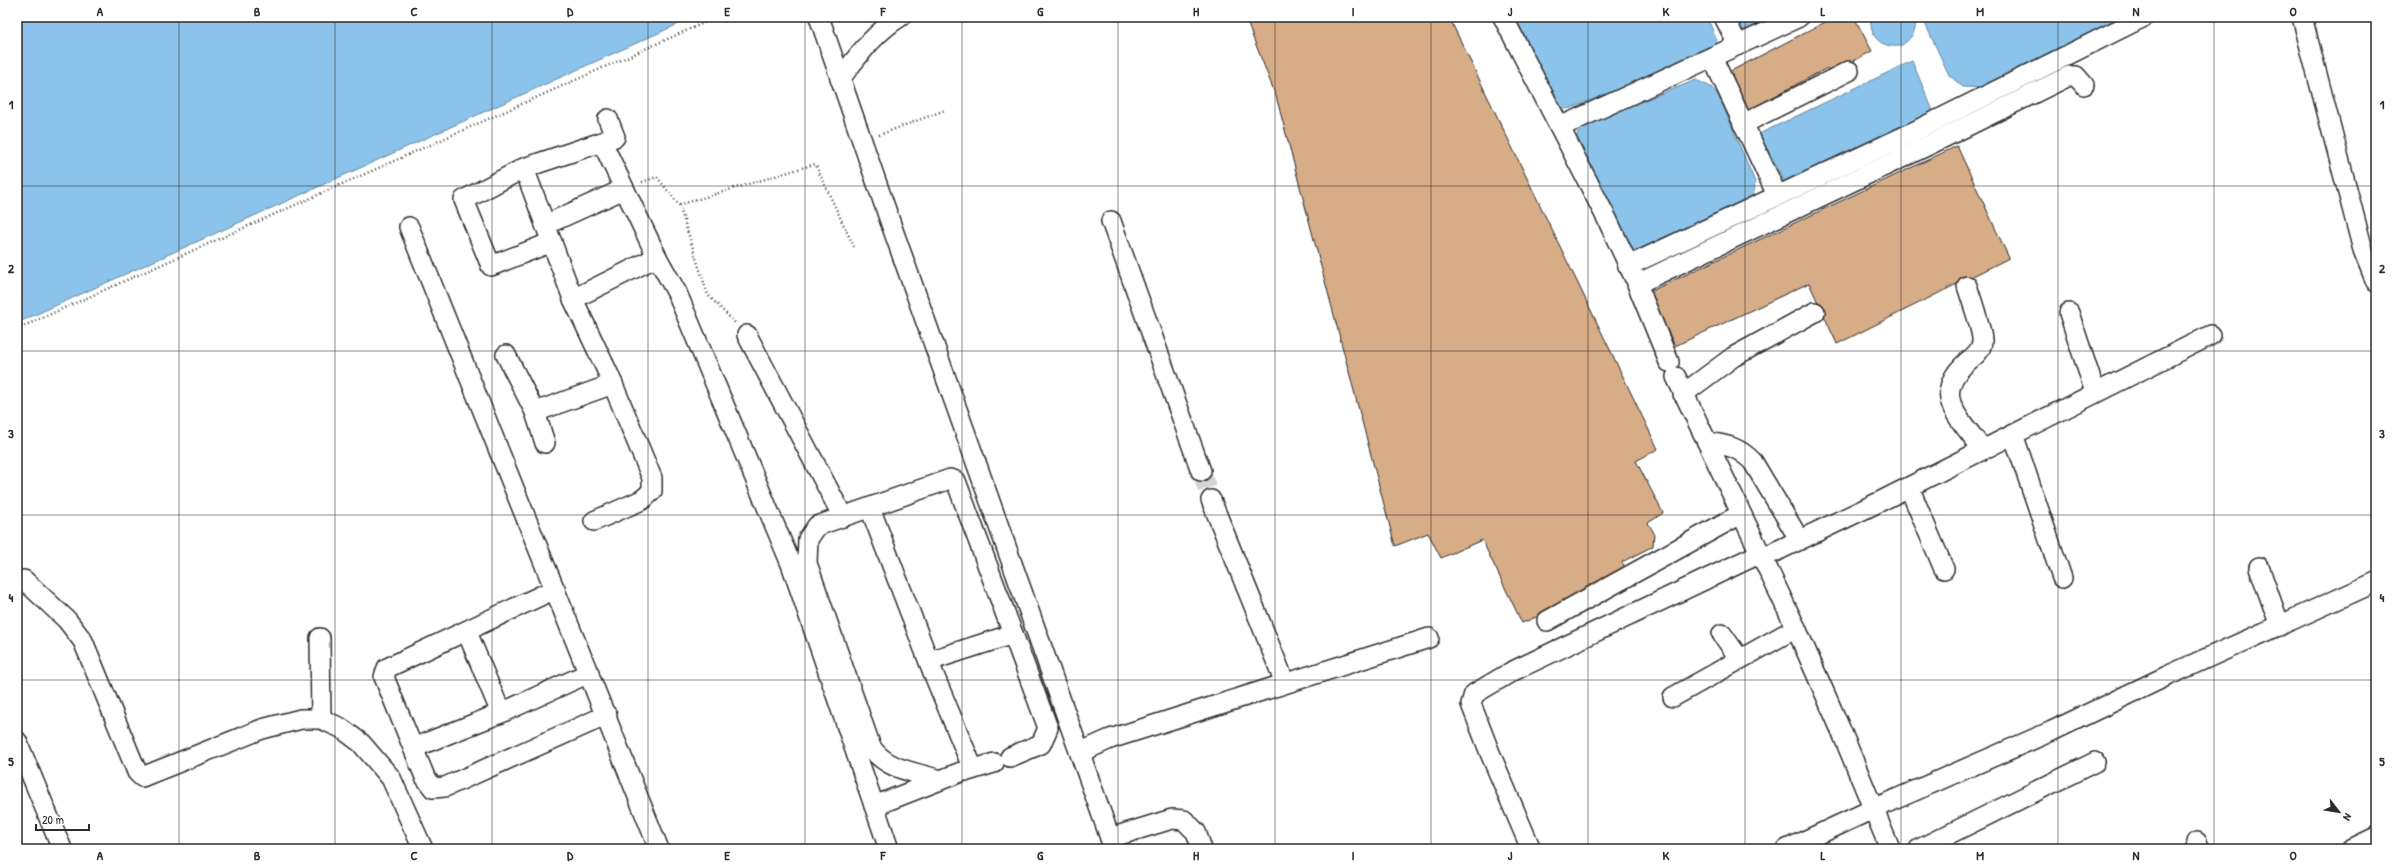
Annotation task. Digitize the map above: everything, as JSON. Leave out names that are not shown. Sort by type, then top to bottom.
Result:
[{"type":"street","points":[[820,17],[862,142],[1017,580],[1081,752],[1112,843],[1172,819],[1184,820],[1196,832],[1202,849]]},
{"type":"street","points":[[840,79],[866,46],[886,26],[900,17]]},
{"type":"street","points":[[1503,17],[1560,127],[1637,284],[1676,378],[1741,514],[1763,555],[1796,628],[1890,849]]},
{"type":"street","points":[[1724,17],[1738,45]]},
{"type":"street","points":[[1560,127],[1799,17]]},
{"type":"street","points":[[1628,266],[1909,134],[2144,17]]},
{"type":"street","points":[[2302,17],[2363,250],[2376,282]]},
{"type":"street","points":[[1712,57],[1777,196]]},
{"type":"street","points":[[1743,124],[1850,71]]},
{"type":"street","points":[[1637,284],[1933,143],[2069,76],[2076,76],[2084,85]]},
{"type":"street","points":[[608,119],[615,138],[524,168],[464,200],[491,266],[624,189]]},
{"type":"street","points":[[602,142],[657,258],[676,293],[790,564],[889,849]]},
{"type":"street","points":[[524,168],[573,299],[613,384],[652,478],[652,491],[642,500],[594,521]]},
{"type":"street","points":[[1111,221],[1201,471]]},
{"type":"street","points":[[409,227],[607,715],[659,849]]},
{"type":"street","points":[[573,299],[657,258]]},
{"type":"street","points":[[1967,286],[1982,341],[1980,351],[1956,372],[1949,385],[1948,397],[1958,415],[1983,450]]},
{"type":"street","points":[[1676,378],[1733,357],[1814,312]]},
{"type":"street","points":[[2069,313],[2095,392]]},
{"type":"street","points":[[747,335],[843,517]]},
{"type":"street","points":[[1531,849],[1471,704],[1474,694],[1511,672],[1800,539],[1909,487],[2095,392],[2212,335]]},
{"type":"street","points":[[506,355],[535,412],[545,443]]},
{"type":"street","points":[[535,412],[613,384]]},
{"type":"street","points":[[2014,434],[2062,578]]},
{"type":"street","points":[[1707,442],[1731,445],[1744,452],[1753,462],[1800,539]]},
{"type":"street","points":[[874,806],[940,780],[1002,760],[1041,744],[1048,728],[956,481],[950,479],[818,526],[812,532],[806,549],[807,563],[871,747],[877,756],[889,763],[917,776],[940,780]]},
{"type":"street","points":[[1909,487],[1944,569]]},
{"type":"street","points":[[1211,500],[1285,683]]},
{"type":"street","points":[[870,508],[929,661],[968,771]]},
{"type":"street","points":[[1548,621],[1741,514]]},
{"type":"street","points":[[2259,567],[2280,626]]},
{"type":"street","points":[[24,580],[67,620],[83,641],[137,772],[142,777],[262,729],[300,719],[321,719],[341,728],[362,743],[391,778],[422,849]]},
{"type":"street","points":[[1787,849],[1873,809],[2052,731],[2167,676],[2376,582]]},
{"type":"street","points":[[555,589],[387,668],[384,677],[413,748],[425,777],[433,788],[445,787],[607,715]]},
{"type":"street","points":[[1673,697],[1739,658],[1796,628]]},
{"type":"street","points":[[466,632],[501,713]]},
{"type":"street","points":[[929,661],[1013,634]]},
{"type":"street","points":[[1722,634],[1739,658]]},
{"type":"street","points":[[320,638],[321,719]]},
{"type":"street","points":[[1081,752],[1110,739],[1429,638]]},
{"type":"street","points":[[413,748],[501,713],[590,674]]},
{"type":"street","points":[[17,741],[62,849]]},
{"type":"street","points":[[1919,849],[2095,762]]},
{"type":"street","points":[[2351,849],[2376,837]]},
{"type":"path","points":[[17,329],[717,17]]},
{"type":"path","points":[[862,142],[944,110]]},
{"type":"path","points":[[679,205],[815,164],[856,249]]},
{"type":"path","points":[[624,189],[657,177],[679,205],[708,295],[747,335]]},
{"type":"water","points":[[17,17],[694,17],[17,323]]},
{"type":"water","points":[[1516,17],[1707,17],[1717,41],[1708,52],[1695,60],[1571,108],[1564,109],[1555,105],[1515,21]]},
{"type":"water","points":[[1729,17],[1769,17],[1746,31],[1734,26]]},
{"type":"water","points":[[1871,17],[1915,17],[1916,22],[1913,34],[1900,46],[1882,43],[1874,35]]},
{"type":"water","points":[[1922,17],[2135,17],[1989,88],[1963,87],[1949,75]]},
{"type":"water","points":[[1912,61],[1936,118],[1787,187],[1759,134]]},
{"type":"water","points":[[1696,80],[1711,87],[1719,96],[1755,182],[1754,193],[1747,202],[1636,253],[1628,245],[1576,140],[1578,132],[1586,123]]},
{"type":"building","points":[[1245,17],[1449,17],[1658,449],[1636,461],[1663,513],[1648,523],[1654,533],[1653,546],[1622,562],[1626,569],[1616,583],[1522,623],[1482,540],[1441,558],[1428,533],[1395,546],[1276,96]]},
{"type":"building","points":[[1835,17],[1854,17],[1872,51],[1830,74],[1827,68],[1747,111],[1727,73]]},
{"type":"building","points":[[1957,146],[2009,258],[1837,344],[1809,283],[1675,346],[1649,292]]},
{"type":"tunnel","points":[[1201,471],[1211,500]]}]
